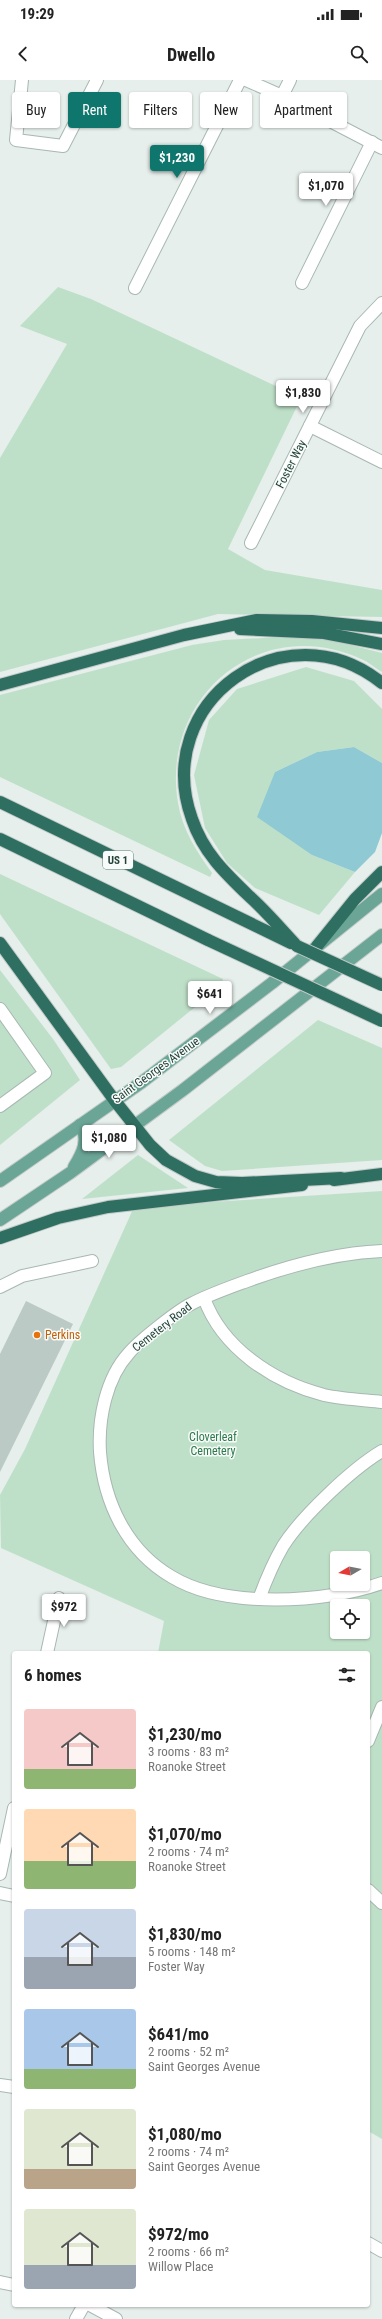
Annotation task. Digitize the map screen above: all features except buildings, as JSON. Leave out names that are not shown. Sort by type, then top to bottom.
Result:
[{"type":"highway","points":[[0,685],[184,635],[257,620],[382,628]]},
{"type":"highway","points":[[224,628],[313,632],[382,644]]},
{"type":"highway","points":[[297,946],[249,895],[234,883],[213,860],[197,832],[188,807],[185,781],[186,755],[192,732],[202,712],[217,692],[235,677],[268,661],[292,655],[312,655],[335,659],[368,673],[382,683]]},
{"type":"highway","name":"US 1","points":[[0,802],[297,946],[382,985]]},
{"type":"highway","points":[[0,839],[208,940],[382,1020]]},
{"type":"highway","points":[[317,946],[355,899],[382,872]]},
{"type":"highway","points":[[0,942],[134,1125],[166,1160],[182,1171],[205,1180],[236,1183],[341,1178],[382,1174]]},
{"type":"highway","points":[[0,1238],[58,1218],[108,1207],[281,1189],[341,1178]]},
{"type":"main road","name":"Saint Georges Avenue","points":[[0,1181],[115,1101],[272,983],[382,894]]},
{"type":"main road","points":[[0,1220],[70,1173],[293,1006],[382,935]]},
{"type":"main road","points":[[70,1173],[84,1147],[85,1135],[80,1125]]},
{"type":"street","points":[[22,80],[16,140],[63,146],[97,80]]},
{"type":"street","points":[[135,288],[240,80]]},
{"type":"street","points":[[246,80],[273,92]]},
{"type":"street","points":[[284,92],[290,80]]},
{"type":"street","points":[[302,283],[377,145],[344,128]]},
{"type":"street","name":"Foster Way","points":[[251,543],[360,326],[382,303]]},
{"type":"street","points":[[310,426],[382,462]]},
{"type":"street","points":[[0,1009],[45,1073],[0,1106]]},
{"type":"street","name":"Cemetery Road","points":[[382,1251],[330,1256],[295,1265],[189,1304],[128,1353],[113,1379],[104,1402],[100,1426],[101,1467],[107,1494],[119,1522],[133,1544],[152,1562],[172,1577],[190,1585],[220,1593],[259,1599],[309,1598],[369,1588],[382,1583]]},
{"type":"street","points":[[1,1288],[22,1276],[92,1261]]},
{"type":"street","name":"Cemetery Road","points":[[204,1298],[210,1315],[232,1343],[246,1357],[270,1373],[304,1389],[325,1395],[382,1402]]},
{"type":"street","points":[[259,1599],[267,1576],[284,1544],[330,1494],[353,1472],[382,1451]]},
{"type":"street","points":[[47,1651],[58,1598]]},
{"type":"street","points":[[370,1736],[382,1707]]},
{"type":"street","points":[[0,1874],[12,1817]]},
{"type":"street","points":[[370,1892],[382,1903]]},
{"type":"street","points":[[0,1893],[12,1896]]},
{"type":"street","points":[[0,2084],[12,2087]]},
{"type":"street","points":[[370,2245],[382,2251]]},
{"type":"street","points":[[0,2282],[12,2285]]},
{"type":"street","points":[[76,2319],[83,2307]]},
{"type":"street","points":[[94,2307],[116,2319]]},
{"type":"green space","points":[[58,287],[91,299],[301,398],[228,549],[265,570],[382,590],[382,617],[218,614],[0,672],[0,458],[67,344],[20,326]]},
{"type":"green space","points":[[302,636],[335,641],[382,653],[382,672],[361,659],[324,648],[288,647],[254,656],[225,674],[202,698],[185,729],[177,764],[178,803],[187,831],[212,873],[210,877],[0,777],[0,695],[192,645],[224,640]]},
{"type":"green space","points":[[306,667],[354,681],[382,709],[382,763],[354,747],[317,752],[275,772],[312,855],[355,872],[319,915],[255,888],[227,863],[205,828],[194,775],[209,720],[237,689]]},
{"type":"green space","points":[[0,874],[223,979],[221,986],[121,1067],[111,1069],[0,914]]},
{"type":"green space","points":[[0,970],[53,1039],[80,1080],[0,1145]]},
{"type":"green space","points":[[318,1020],[382,1048],[382,1160],[222,1171],[205,1166],[169,1140]]},
{"type":"green space","points":[[138,1155],[188,1188],[82,1199]]},
{"type":"green space","name":"Cloverleaf Cemetery","points":[[382,1191],[382,2139],[370,2132],[370,1651],[158,1651],[164,1621],[1,1548],[0,1495],[25,1449],[134,1207]]},
{"type":"water","points":[[354,747],[382,763],[382,833],[375,852],[355,872],[312,855],[257,817],[275,772],[317,752]]},
{"type":"place","name":"Perkins","points":[[37,1335]]}]
